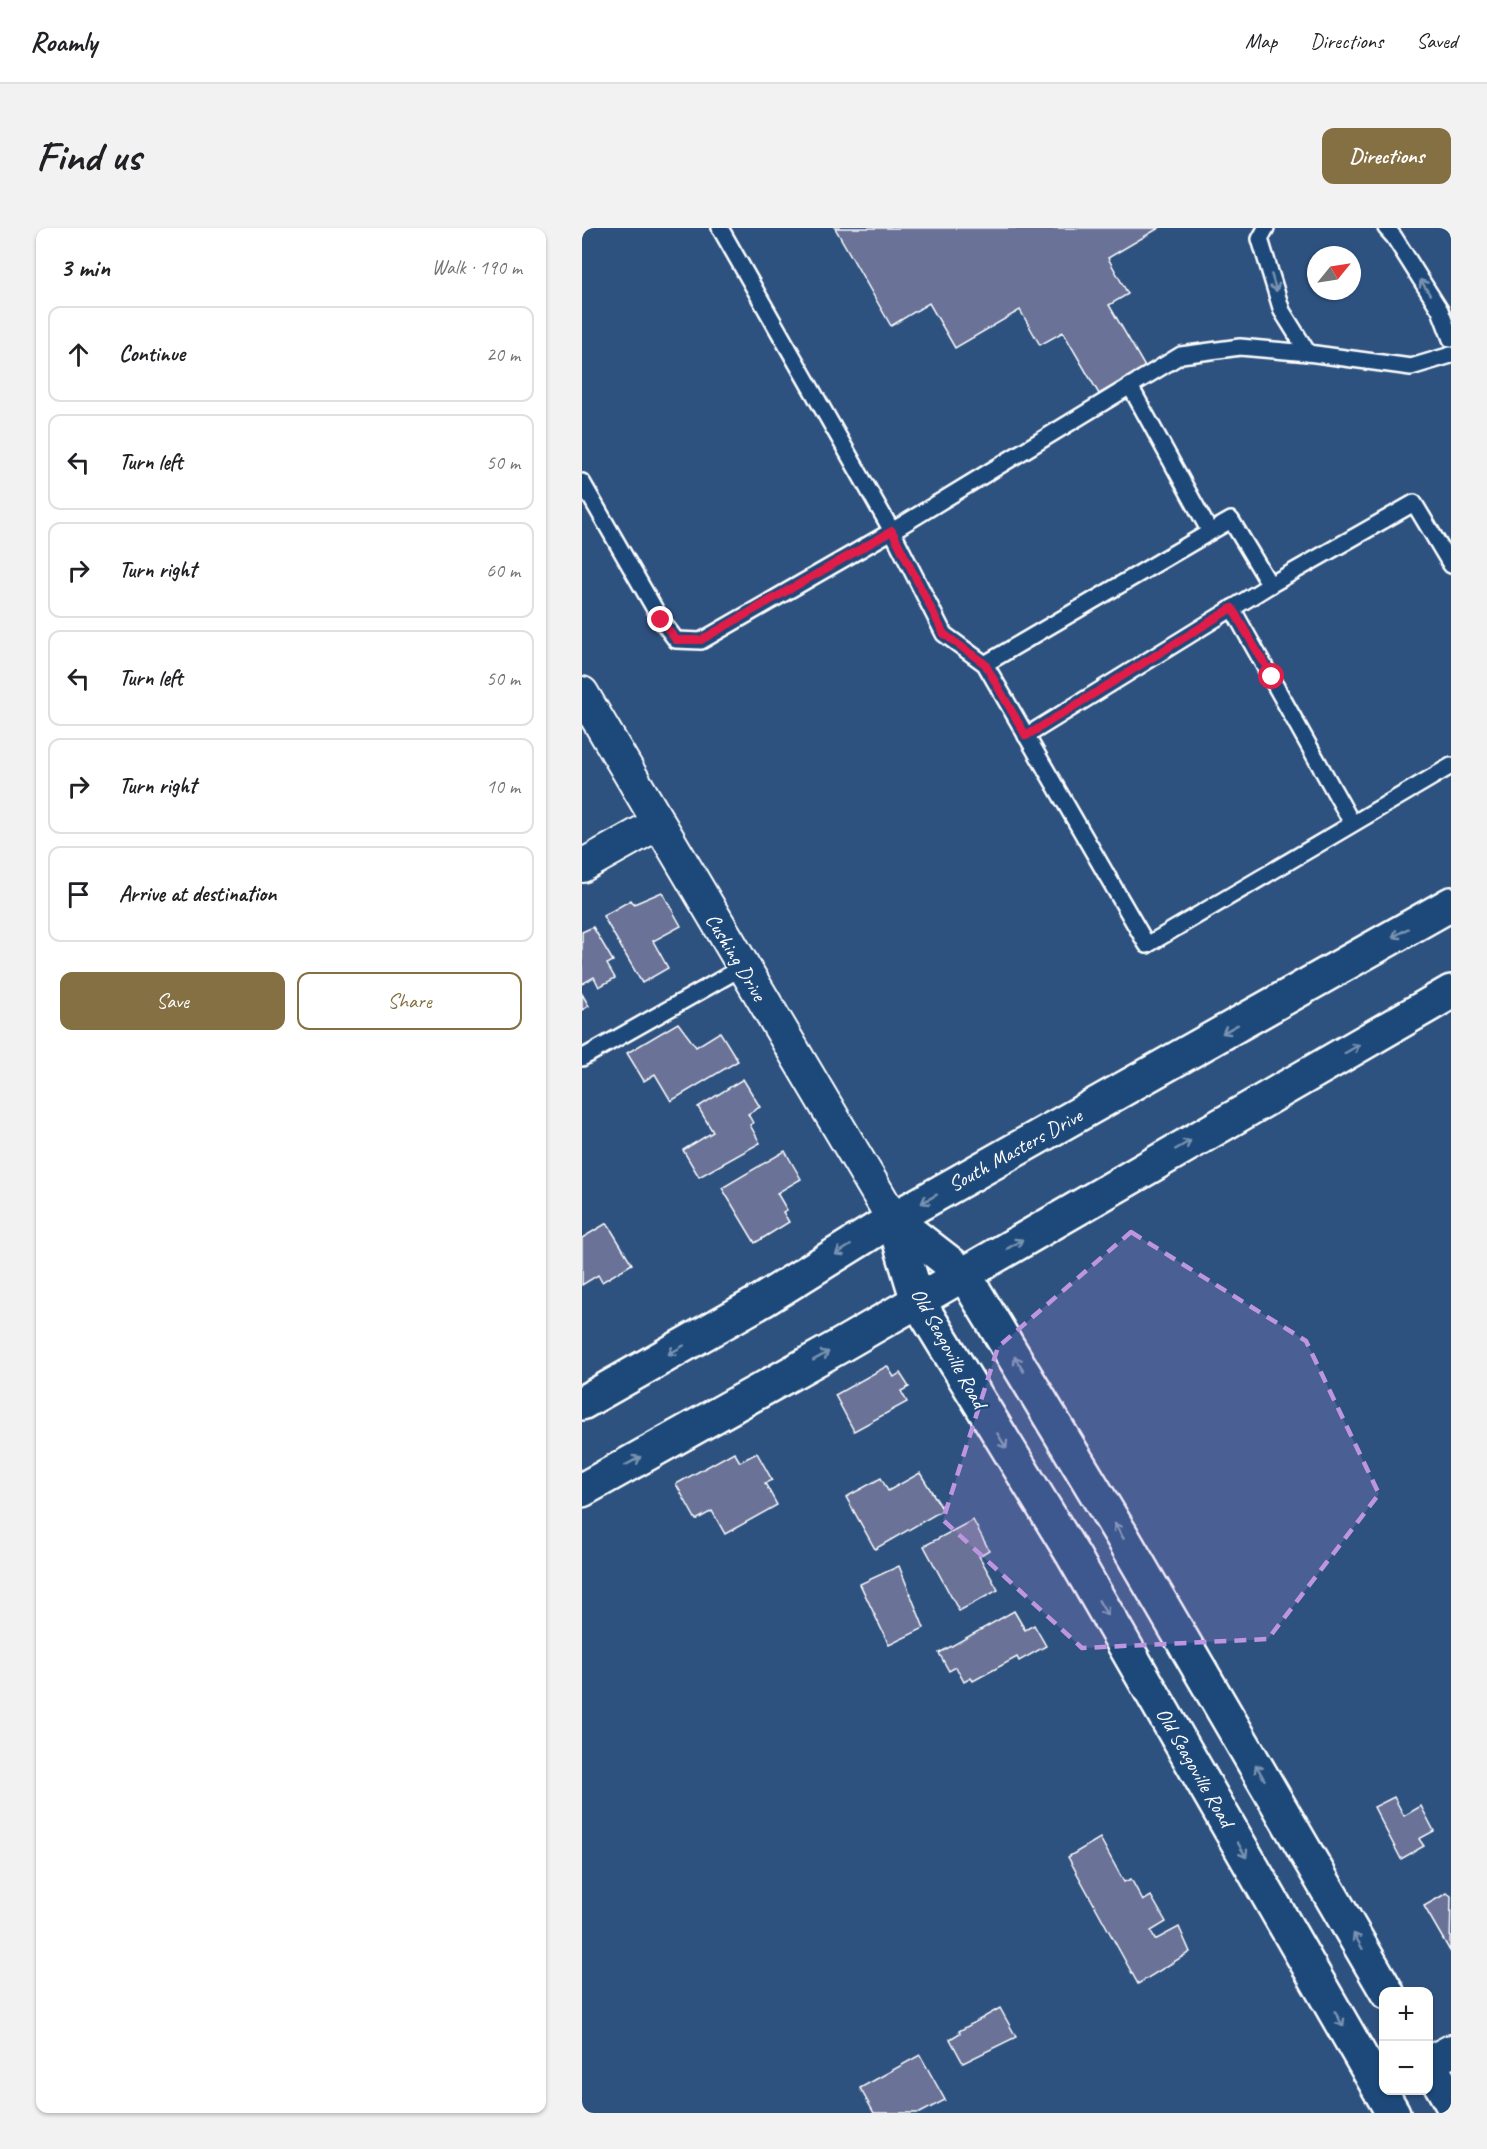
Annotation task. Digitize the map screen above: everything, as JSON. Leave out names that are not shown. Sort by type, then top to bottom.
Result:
[{"type":"main road","name":"South Masters Drive","points":[[582,1403],[763,1300],[893,1219],[1451,904]]},
{"type":"main road","points":[[582,1490],[918,1301],[1451,992]]},
{"type":"main road","name":"Old Seagoville Road","points":[[893,1219],[964,1274],[1128,1546],[1384,1987]]},
{"type":"main road","name":"Old Seagoville Road","points":[[893,1219],[918,1301],[1073,1555],[1379,2084]]},
{"type":"main road","points":[[1433,2070],[1451,2103]]},
{"type":"street","name":"Cushing Drive","points":[[582,693],[657,824],[893,1219]]},
{"type":"street","points":[[582,866],[657,824]]},
{"type":"street","points":[[1433,2061],[1451,2051]]},
{"type":"lane","points":[[720,228],[892,531],[944,634],[985,664],[1147,945],[1451,766]]},
{"type":"lane","points":[[1266,228],[1260,239],[1282,310],[1308,353]]},
{"type":"lane","points":[[1386,228],[1440,310],[1451,339]]},
{"type":"lane","points":[[582,482],[661,620],[676,640],[701,640],[892,531],[1181,355],[1240,347],[1308,353],[1411,367],[1451,355]]},
{"type":"lane","points":[[1130,386],[1210,532]]},
{"type":"lane","points":[[1026,736],[1270,585],[1414,503],[1451,565]]},
{"type":"lane","points":[[985,664],[1231,520],[1270,585]]},
{"type":"lane","points":[[1232,608],[1352,823]]},
{"type":"lane","points":[[582,1058],[743,967]]},
{"type":"highlighted area","points":[[1131,1232],[1306,1341],[1379,1494],[1268,1639],[1082,1648],[943,1520],[998,1347]]},
{"type":"building","points":[[835,228],[1159,228],[1108,258],[1128,294],[1109,305],[1145,367],[1099,394],[1063,332],[1040,345],[1020,310],[955,348],[929,303],[891,326]]},
{"type":"building","points":[[662,892],[681,926],[653,941],[668,968],[642,983],[603,916],[631,900],[634,904]]},
{"type":"building","points":[[593,927],[613,961],[607,964],[615,978],[599,987],[594,977],[582,984],[582,932]]},
{"type":"building","points":[[582,994],[589,1006],[582,1010]]},
{"type":"building","points":[[678,1023],[696,1047],[720,1032],[738,1061],[671,1101],[655,1074],[644,1081],[627,1053]]},
{"type":"building","points":[[743,1079],[760,1107],[748,1114],[753,1123],[750,1125],[760,1143],[699,1177],[683,1150],[713,1132],[698,1107]]},
{"type":"building","points":[[785,1151],[801,1179],[777,1193],[787,1210],[783,1212],[789,1222],[755,1243],[722,1188]]},
{"type":"building","points":[[607,1223],[632,1264],[602,1282],[598,1275],[582,1285],[582,1238]]},
{"type":"building","points":[[887,1366],[894,1377],[900,1373],[909,1387],[901,1391],[907,1402],[854,1431],[835,1395]]},
{"type":"building","points":[[734,1452],[740,1462],[757,1453],[772,1480],[765,1483],[777,1505],[725,1534],[712,1511],[696,1520],[676,1484]]},
{"type":"building","points":[[920,1473],[943,1510],[875,1549],[846,1497],[881,1478],[888,1491]]},
{"type":"building","points":[[973,1520],[989,1550],[979,1556],[998,1590],[959,1611],[924,1546]]},
{"type":"building","points":[[899,1566],[924,1628],[889,1645],[860,1584]]},
{"type":"building","points":[[1014,1611],[1025,1630],[1034,1625],[1046,1646],[1019,1661],[1017,1657],[973,1681],[971,1678],[964,1682],[956,1667],[949,1671],[939,1653]]},
{"type":"building","points":[[1394,1797],[1404,1816],[1421,1806],[1434,1831],[1419,1839],[1424,1846],[1401,1859],[1374,1807]]},
{"type":"building","points":[[1100,1838],[1124,1882],[1131,1879],[1143,1901],[1151,1896],[1166,1922],[1151,1931],[1155,1940],[1179,1927],[1190,1952],[1138,1984],[1068,1857]]},
{"type":"building","points":[[1447,1893],[1451,1896],[1450,1951],[1424,1906]]},
{"type":"building","points":[[1000,2008],[1016,2037],[963,2063],[950,2039],[960,2033],[959,2031]]},
{"type":"building","points":[[920,2055],[945,2100],[920,2113],[874,2113],[860,2088]]},
{"type":"route","points":[[661,620],[676,640],[701,640],[892,531],[944,634],[985,664],[1026,736],[1232,608],[1272,677]]}]
